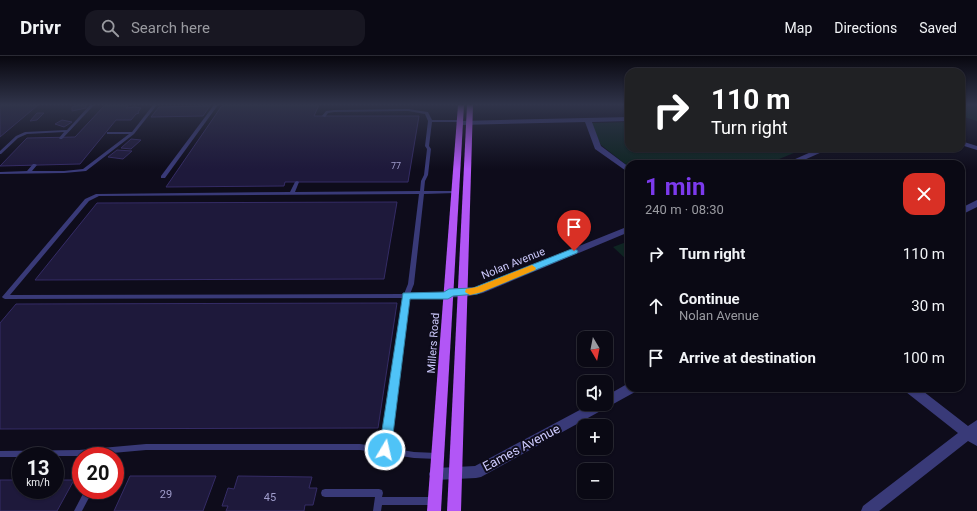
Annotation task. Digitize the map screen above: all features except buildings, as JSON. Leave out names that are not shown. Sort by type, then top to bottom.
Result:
[{"type":"main road","name":"Millers Road","points":[[434,506],[455,192],[463,126]]},
{"type":"main road","name":"Millers Road","points":[[454,511],[462,293],[463,126]]},
{"type":"street","points":[[590,126],[598,146],[625,168]]},
{"type":"street","points":[[965,144],[977,148]]},
{"type":"street","points":[[798,160],[817,152]]},
{"type":"street","points":[[965,210],[977,203]]},
{"type":"street","name":"Nolan Avenue","points":[[449,294],[479,290],[625,231]]},
{"type":"street","points":[[613,398],[625,391]]},
{"type":"street","points":[[868,511],[974,433],[916,392]]},
{"type":"street","name":"Eames Avenue","points":[[436,474],[476,472],[589,411]]},
{"type":"lane","points":[[61,138],[72,126]]},
{"type":"lane","points":[[0,173],[64,172],[84,170],[133,133],[139,126]]},
{"type":"lane","points":[[163,177],[200,126]]},
{"type":"lane","points":[[385,450],[406,296],[411,284],[423,181],[426,175],[429,126]]},
{"type":"lane","points":[[0,153],[17,137],[26,133],[68,130]]},
{"type":"lane","points":[[108,134],[133,133]]},
{"type":"lane","points":[[28,172],[35,165]]},
{"type":"lane","points":[[292,193],[296,182]]},
{"type":"lane","points":[[449,294],[406,296],[5,297],[87,200],[93,196],[105,194],[455,192]]},
{"type":"lane","points":[[124,451],[146,448],[353,447],[414,455],[437,456]]},
{"type":"lane","points":[[0,454],[72,453]]},
{"type":"lane","points":[[325,493],[379,493],[377,511]]},
{"type":"lane","points":[[78,511],[84,499]]},
{"type":"lane","points":[[378,501],[434,506]]},
{"type":"green space","points":[[592,126],[625,126],[625,152],[796,152],[777,160],[625,160],[625,164],[601,145]]},
{"type":"green space","points":[[625,242],[625,258],[613,247]]},
{"type":"slow traffic","points":[[470,292],[479,290],[532,268]]},
{"type":"route","points":[[385,450],[406,296],[448,296],[449,293],[462,293],[479,290],[574,251]]}]
